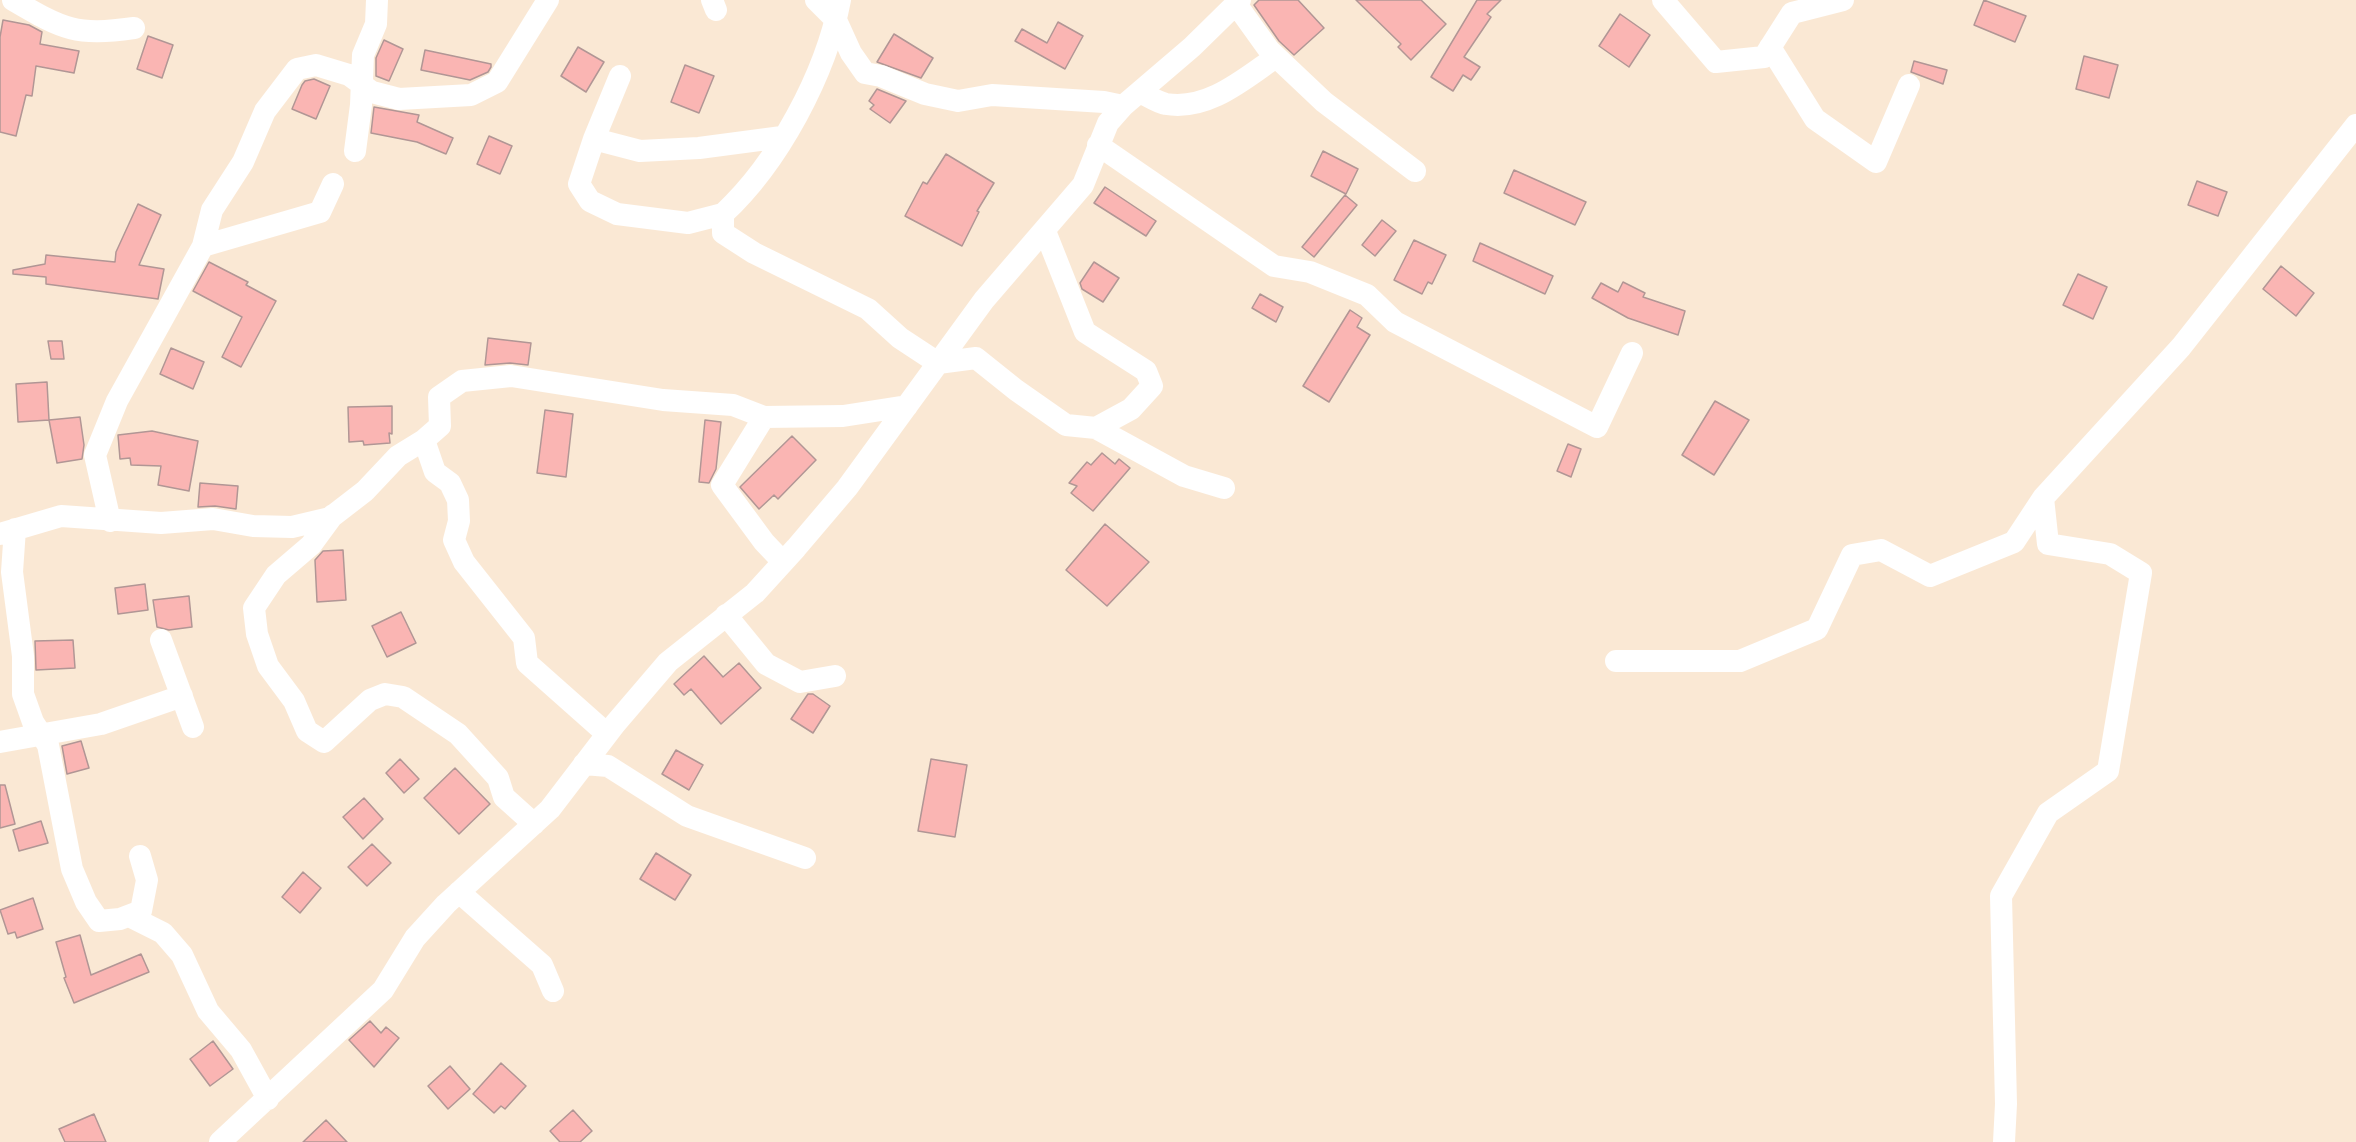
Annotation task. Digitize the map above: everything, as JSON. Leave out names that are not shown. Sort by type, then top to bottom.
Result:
[{"type":"street","points":[[13,0],[44,18],[74,31],[101,32],[134,28]]},
{"type":"street","points":[[355,151],[363,55],[376,24],[378,0]]},
{"type":"street","points":[[110,521],[95,456],[117,401],[203,246],[212,210],[243,162],[265,111],[297,69],[316,65],[349,75],[372,92],[399,99],[471,95],[497,82],[548,0]]},
{"type":"street","points":[[816,0],[838,10],[851,53],[865,73],[881,76],[925,94],[958,101],[992,95],[1104,102],[1132,99],[1165,104],[1195,103],[1222,94],[1276,57]]},
{"type":"street","points":[[1663,0],[1716,62],[1764,57],[1792,13],[1843,0]]},
{"type":"street","points":[[220,1142],[382,990],[415,938],[459,892],[550,809],[607,734],[668,662],[755,593],[783,562],[847,488],[984,300],[1046,231],[1083,185],[1108,123],[1238,2],[1276,57],[1324,102],[1415,171]]},
{"type":"street","points":[[620,76],[594,139],[579,184],[590,201],[617,214],[688,223],[723,214],[749,190],[804,104],[838,10]]},
{"type":"street","points":[[1770,47],[1815,119],[1876,162],[1909,85]]},
{"type":"street","points":[[1616,661],[1740,660],[1817,629],[1852,555],[1881,550],[1930,576],[2014,542],[2043,498],[2181,347],[2356,125]]},
{"type":"street","points":[[594,139],[640,151],[699,148],[782,137]]},
{"type":"street","points":[[1098,145],[1274,266],[1310,272],[1367,295],[1395,322],[1597,427],[1632,353]]},
{"type":"street","points":[[203,246],[320,212],[333,184]]},
{"type":"street","points":[[723,214],[723,233],[754,253],[868,309],[900,338],[938,363],[976,358],[1066,425],[1096,428],[1184,476],[1224,488]]},
{"type":"street","points":[[1046,231],[1085,332],[1146,370],[1152,386],[1131,409],[1096,428]]},
{"type":"street","points":[[534,824],[504,797],[498,778],[458,735],[403,697],[385,694],[370,700],[324,742],[307,732],[294,701],[268,666],[257,634],[254,608],[276,575],[310,545],[333,515],[365,491],[398,456],[424,441],[440,426],[439,397],[462,381],[511,376],[663,400],[733,405],[764,417],[843,416],[907,406]]},
{"type":"street","points":[[764,417],[722,485],[764,542],[783,562]]},
{"type":"street","points":[[424,441],[435,472],[450,483],[458,501],[459,521],[454,540],[464,562],[524,638],[527,663],[607,734]]},
{"type":"street","points":[[2004,1142],[2006,1104],[2001,896],[2048,813],[2108,771],[2141,573],[2110,554],[2048,544],[2043,498]]},
{"type":"street","points":[[140,856],[147,880],[141,911],[129,916],[99,921],[86,902],[72,869],[48,744],[33,722],[23,694],[23,656],[7,531],[60,516],[161,523],[213,519],[254,525],[292,527],[333,515]]},
{"type":"street","points":[[726,615],[766,664],[800,682],[836,676]]},
{"type":"street","points":[[161,640],[193,727]]},
{"type":"street","points":[[0,742],[100,724],[182,696]]},
{"type":"street","points":[[584,764],[608,766],[687,816],[805,858]]},
{"type":"street","points":[[459,892],[542,965],[553,991]]},
{"type":"street","points":[[129,916],[163,933],[182,955],[208,1011],[241,1050],[268,1099]]},
{"type":"building","points":[[1259,0],[1298,0],[1324,28],[1294,55],[1279,41],[1254,5]]},
{"type":"building","points":[[1356,0],[1421,0],[1446,24],[1411,60],[1398,47],[1401,44]]},
{"type":"building","points":[[1477,0],[1501,0],[1487,14],[1491,17],[1464,57],[1480,67],[1471,80],[1463,75],[1453,91],[1431,77]]},
{"type":"building","points":[[1984,0],[2026,16],[2015,42],[1974,25]]},
{"type":"building","points":[[1620,14],[1650,35],[1629,67],[1599,46]]},
{"type":"building","points":[[3,20],[29,25],[42,32],[40,44],[79,51],[74,73],[36,66],[32,96],[26,95],[16,136],[0,132],[0,37]]},
{"type":"building","points":[[1058,22],[1083,36],[1065,69],[1015,41],[1022,29],[1047,43]]},
{"type":"building","points":[[894,34],[933,58],[921,78],[877,62]]},
{"type":"building","points":[[148,36],[173,45],[162,78],[137,69]]},
{"type":"building","points":[[384,40],[403,49],[389,81],[376,76],[376,58]]},
{"type":"building","points":[[578,47],[604,62],[586,92],[561,76]]},
{"type":"building","points":[[425,50],[491,64],[491,67],[488,72],[470,80],[421,70]]},
{"type":"building","points":[[2084,56],[2118,65],[2109,98],[2076,89]]},
{"type":"building","points":[[1914,61],[1947,70],[1943,84],[1911,72]]},
{"type":"building","points":[[685,65],[714,76],[699,113],[671,102]]},
{"type":"building","points":[[314,79],[330,86],[316,119],[292,109],[302,85],[305,81]]},
{"type":"building","points":[[877,89],[906,101],[890,123],[870,109],[874,105],[869,101]]},
{"type":"building","points":[[374,107],[419,115],[417,122],[453,138],[446,154],[417,142],[371,133]]},
{"type":"building","points":[[489,136],[512,146],[500,174],[477,164]]},
{"type":"building","points":[[1323,151],[1358,169],[1346,194],[1311,176]]},
{"type":"building","points":[[946,154],[994,183],[977,211],[979,212],[962,246],[905,216],[923,182],[927,184]]},
{"type":"building","points":[[1514,170],[1586,202],[1575,225],[1504,193]]},
{"type":"building","points":[[2197,181],[2227,192],[2218,216],[2188,205]]},
{"type":"building","points":[[1105,187],[1156,221],[1146,236],[1094,203]]},
{"type":"building","points":[[1345,195],[1357,205],[1314,257],[1302,247]]},
{"type":"building","points":[[138,204],[161,215],[139,265],[164,269],[158,299],[46,284],[46,277],[13,274],[13,270],[45,264],[46,255],[115,262],[116,252]]},
{"type":"building","points":[[1382,220],[1396,231],[1375,256],[1362,245]]},
{"type":"building","points":[[1414,240],[1446,255],[1432,284],[1428,282],[1422,294],[1394,280]]},
{"type":"building","points":[[1480,243],[1553,276],[1545,294],[1473,261]]},
{"type":"building","points":[[209,262],[248,282],[246,285],[276,301],[241,367],[222,357],[242,317],[193,291]]},
{"type":"building","points":[[1094,262],[1119,278],[1103,302],[1082,289],[1080,283]]},
{"type":"building","points":[[2281,266],[2314,293],[2296,316],[2263,289]]},
{"type":"building","points":[[2078,274],[2107,287],[2093,319],[2063,305]]},
{"type":"building","points":[[1623,282],[1645,293],[1643,297],[1685,311],[1678,335],[1628,318],[1592,298],[1601,283],[1618,292]]},
{"type":"building","points":[[1260,294],[1283,307],[1276,322],[1252,308]]},
{"type":"building","points":[[1350,310],[1362,318],[1357,327],[1370,335],[1329,402],[1303,386]]},
{"type":"building","points":[[488,338],[531,343],[528,365],[510,363],[485,365]]},
{"type":"building","points":[[48,341],[62,341],[64,359],[51,359]]},
{"type":"building","points":[[171,348],[204,362],[193,389],[160,374]]},
{"type":"building","points":[[47,382],[49,420],[18,422],[16,384]]},
{"type":"building","points":[[1715,401],[1749,420],[1714,475],[1682,455]]},
{"type":"building","points":[[392,406],[390,443],[364,445],[363,441],[349,442],[348,407]]},
{"type":"building","points":[[545,410],[573,414],[566,477],[537,473]]},
{"type":"building","points":[[80,417],[84,445],[82,459],[57,463],[49,420]]},
{"type":"building","points":[[705,420],[721,422],[716,469],[709,483],[699,482]]},
{"type":"building","points":[[152,431],[198,441],[189,491],[158,485],[161,466],[131,465],[130,458],[120,459],[118,435]]},
{"type":"building","points":[[792,436],[816,460],[778,499],[774,495],[759,509],[740,487]]},
{"type":"building","points":[[1568,444],[1581,449],[1571,477],[1557,471]]},
{"type":"building","points":[[1102,453],[1115,464],[1119,459],[1130,468],[1093,511],[1071,493],[1077,486],[1069,483],[1087,462],[1091,465]]},
{"type":"building","points":[[200,483],[238,486],[236,509],[215,506],[198,507]]},
{"type":"building","points":[[1105,524],[1149,562],[1107,606],[1066,570]]},
{"type":"building","points":[[343,550],[346,600],[317,602],[315,560],[323,551]]},
{"type":"building","points":[[145,584],[148,610],[118,614],[115,588]]},
{"type":"building","points":[[189,596],[192,627],[169,630],[157,627],[153,600]]},
{"type":"building","points":[[401,612],[416,643],[387,657],[372,626]]},
{"type":"building","points":[[73,640],[75,668],[36,670],[35,641]]},
{"type":"building","points":[[704,656],[723,677],[739,663],[761,688],[721,724],[691,689],[684,695],[674,684]]},
{"type":"building","points":[[808,694],[813,694],[830,706],[813,733],[791,719]]},
{"type":"building","points":[[81,741],[89,768],[67,774],[62,746]]},
{"type":"building","points":[[676,750],[703,765],[689,790],[662,774]]},
{"type":"building","points":[[400,759],[419,779],[404,793],[386,773]]},
{"type":"building","points":[[931,759],[967,765],[955,837],[918,831]]},
{"type":"building","points":[[455,768],[490,804],[459,834],[424,798]]},
{"type":"building","points":[[0,785],[5,785],[15,824],[0,828]]},
{"type":"building","points":[[364,798],[383,819],[363,839],[343,817]]},
{"type":"building","points":[[41,821],[48,843],[19,851],[13,830]]},
{"type":"building","points":[[372,844],[391,863],[367,886],[348,867]]},
{"type":"building","points":[[656,853],[691,875],[675,900],[640,879]]},
{"type":"building","points":[[303,872],[321,888],[300,913],[282,897]]},
{"type":"building","points":[[33,898],[43,929],[17,938],[15,932],[8,934],[0,910]]},
{"type":"building","points":[[80,935],[91,975],[141,954],[149,972],[74,1003],[64,978],[66,977],[56,942]]},
{"type":"building","points":[[370,1021],[381,1033],[386,1027],[399,1038],[374,1067],[349,1040]]},
{"type":"building","points":[[213,1041],[233,1069],[210,1086],[190,1059]]},
{"type":"building","points":[[501,1063],[526,1086],[505,1109],[501,1106],[494,1113],[473,1094]]},
{"type":"building","points":[[450,1066],[470,1089],[448,1109],[428,1086]]},
{"type":"building","points":[[573,1110],[592,1131],[580,1142],[560,1142],[550,1131]]},
{"type":"building","points":[[94,1114],[106,1142],[65,1142],[59,1129]]},
{"type":"building","points":[[326,1120],[347,1142],[303,1142]]}]
